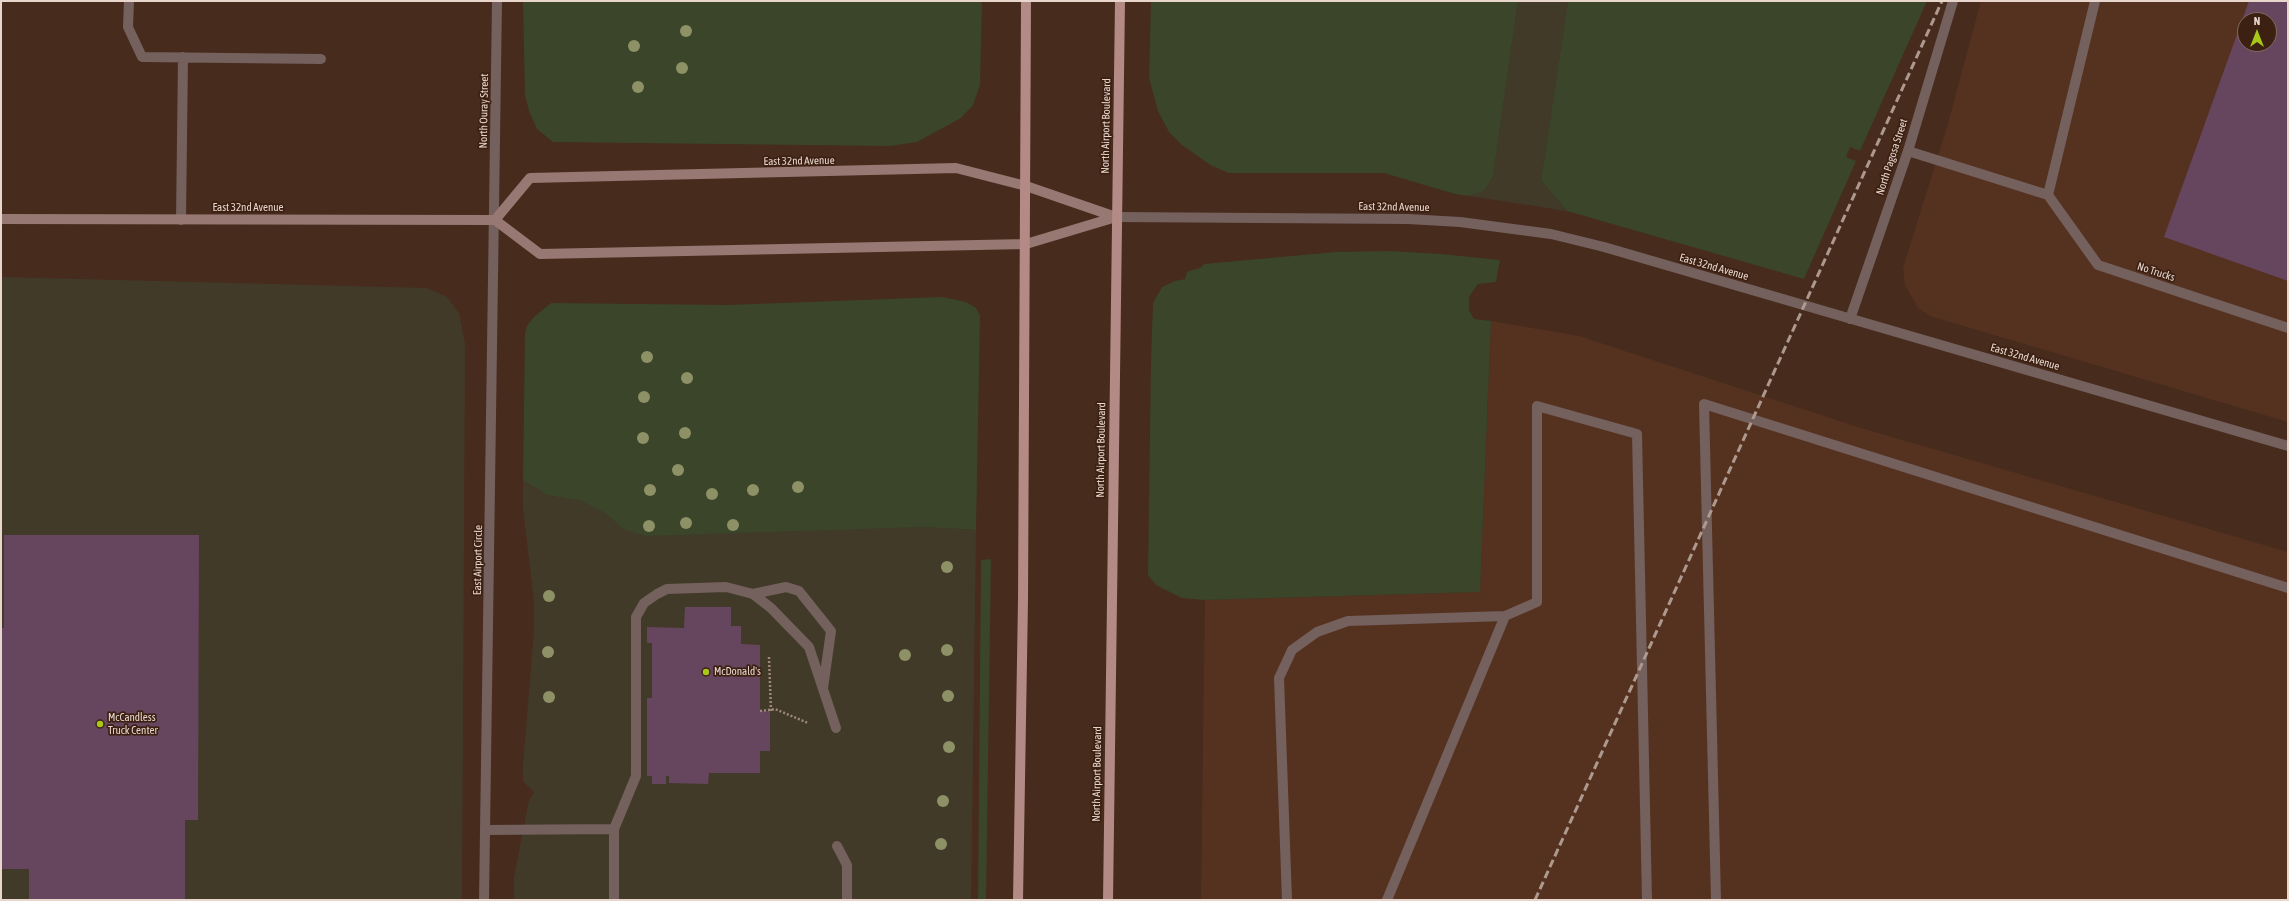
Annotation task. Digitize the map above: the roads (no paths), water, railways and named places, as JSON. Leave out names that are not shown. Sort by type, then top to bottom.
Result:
[{"type":"main road","points":[[1018,900],[1024,592],[1026,1]]},
{"type":"main road","name":"North Airport Boulevard","points":[[1108,900],[1120,1]]},
{"type":"street","points":[[129,1],[128,27],[142,57],[321,59]]},
{"type":"street","name":"North Ouray Street","points":[[495,220],[497,1]]},
{"type":"street","name":"North Pagosa Street","points":[[1850,319],[1908,151],[1953,1]]},
{"type":"street","points":[[1908,151],[2048,195],[2095,1]]},
{"type":"street","points":[[181,220],[183,57]]},
{"type":"street","name":"East 32nd Avenue","points":[[495,220],[530,178],[956,168],[1026,186],[1116,218]]},
{"type":"street","name":"No Trucks","points":[[2048,195],[2098,265],[2288,328]]},
{"type":"street","name":"East 32nd Avenue","points":[[1,219],[495,220],[540,254],[1026,244],[1116,218],[1408,219],[1502,226],[1551,234],[1604,247],[2288,446]]},
{"type":"street","name":"East Airport Circle","points":[[484,900],[495,220]]},
{"type":"street","points":[[1716,900],[1704,404],[2288,588]]},
{"type":"street","points":[[1287,900],[1279,678],[1292,650],[1317,632],[1348,621],[1505,616],[1537,602],[1537,406],[1637,434],[1647,900]]},
{"type":"street","points":[[614,900],[614,829],[636,776],[636,617],[650,598],[667,589],[726,587],[753,594],[771,608],[809,647],[822,692],[836,728]]},
{"type":"street","points":[[753,594],[786,587],[799,591],[831,631],[822,692]]},
{"type":"street","points":[[1387,900],[1505,616]]},
{"type":"street","points":[[485,830],[614,829]]},
{"type":"street","points":[[837,846],[848,865],[847,900]]},
{"type":"railway","points":[[1535,900],[1942,1]]},
{"type":"place","name":"McDonald's","points":[[706,672]]},
{"type":"place","name":"McCandless Truck Center","points":[[100,724]]}]
